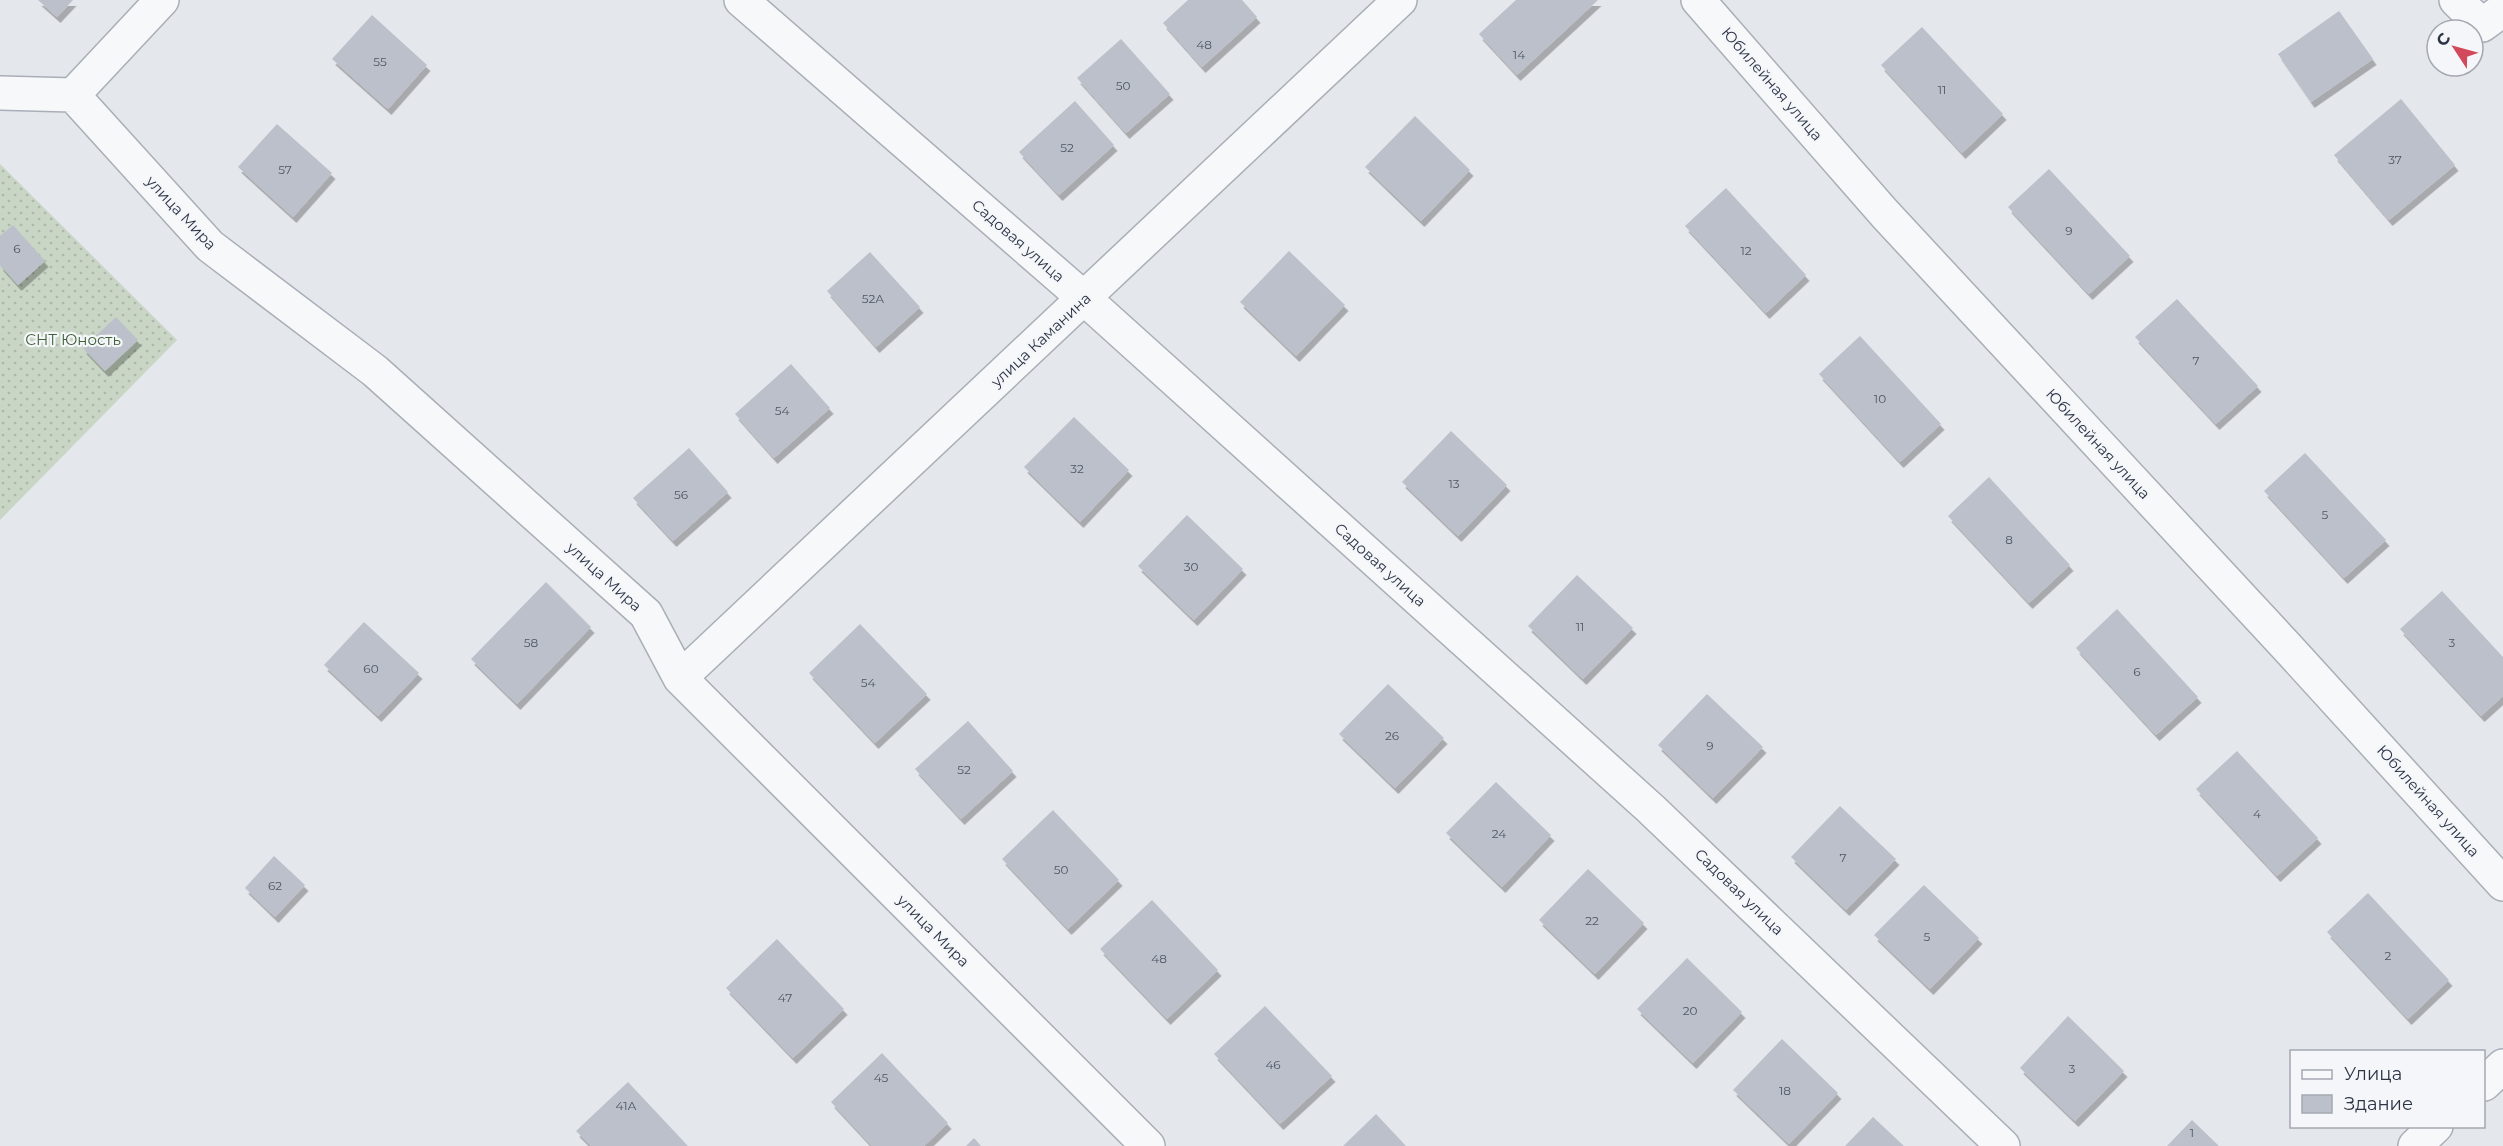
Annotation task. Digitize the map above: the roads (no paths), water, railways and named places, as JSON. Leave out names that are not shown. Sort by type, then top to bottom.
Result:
[{"type":"street","points":[[0,93],[73,95],[162,0]]},
{"type":"street","name":"Садовая улица","points":[[741,0],[1085,299],[1651,808],[2003,1146]]},
{"type":"street","name":"улица Каманина","points":[[680,678],[1400,0]]},
{"type":"street","name":"Юбилейная улица","points":[[1698,0],[1885,214],[2279,638],[2503,884]]},
{"type":"street","points":[[2456,0],[2493,17]]},
{"type":"street","name":"улица Мира","points":[[73,95],[210,246],[375,371],[646,614],[680,678],[1148,1146]]},
{"type":"street","points":[[2485,1082],[2503,1066]]},
{"type":"street","points":[[2415,1146],[2434,1128]]},
{"type":"park label","name":"СНТ Юность","points":[[73,340]]}]
